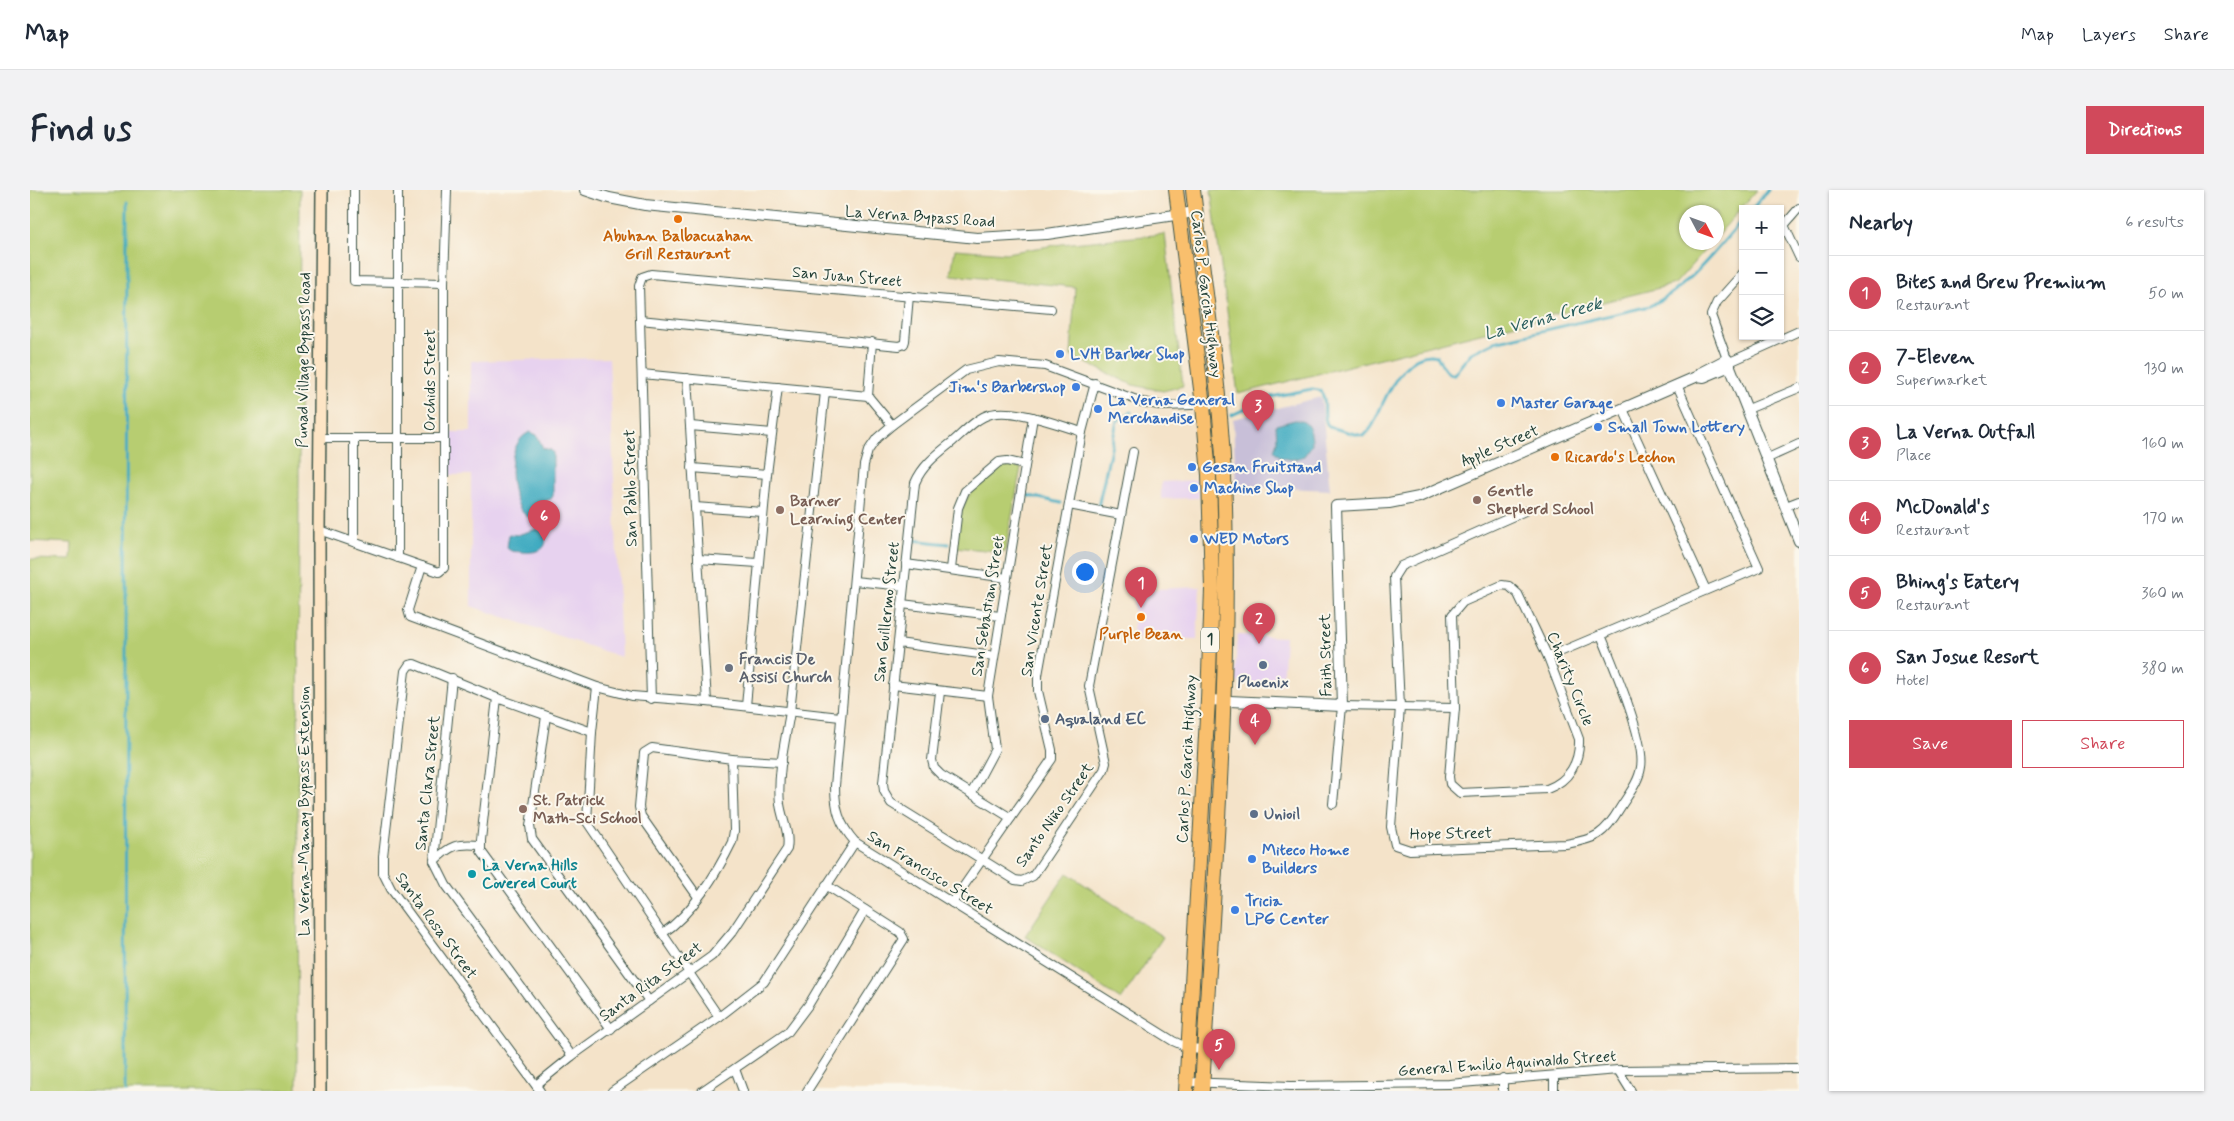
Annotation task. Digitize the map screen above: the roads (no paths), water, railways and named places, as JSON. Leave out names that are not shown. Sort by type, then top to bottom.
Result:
[{"type":"highway","name":"Carlos P. Garcia Highway","points":[[1176,190],[1203,405],[1209,475],[1212,589],[1208,700],[1187,1086]]},
{"type":"highway","name":"Carlos P. Garcia Highway","points":[[1193,190],[1218,404],[1225,504],[1226,588],[1217,822],[1202,1087]]},
{"type":"highway","points":[[1212,589],[1226,588]]},
{"type":"highway","points":[[1201,821],[1217,822]]},
{"type":"main road","name":"Punad Village Bypass Road","points":[[319,530],[322,190]]},
{"type":"main road","name":"La Verna-Mamay Bypass Extension","points":[[319,530],[320,1091]]},
{"type":"street","points":[[354,190],[354,281],[444,283]]},
{"type":"street","points":[[398,190],[398,558]]},
{"type":"street","name":"Orchids Street","points":[[422,566],[436,571],[442,570],[444,564],[444,283],[447,190]]},
{"type":"street","name":"La Verna Bypass Road","points":[[585,190],[609,198],[645,206],[978,238],[1047,234],[1195,212]]},
{"type":"street","points":[[1784,226],[1799,208]]},
{"type":"street","points":[[1784,231],[1799,257]]},
{"type":"street","name":"San Juan Street","points":[[642,277],[651,274],[1051,308]]},
{"type":"street","name":"San Pablo Street","points":[[642,277],[639,286],[650,699]]},
{"type":"street","points":[[1739,277],[1717,302],[1711,315],[1799,541]]},
{"type":"street","points":[[640,320],[899,346],[904,344],[909,296]]},
{"type":"street","name":"Apple Street","points":[[1784,336],[1799,331]]},
{"type":"street","name":"Apple Street","points":[[1336,506],[1389,503],[1418,497],[1698,376],[1701,371],[1729,362],[1774,340]]},
{"type":"street","points":[[872,342],[868,396],[892,425]]},
{"type":"street","name":"San Francisco Street","points":[[1204,1049],[1189,1048],[1173,1041],[854,842],[845,830],[835,808],[835,786],[864,465],[868,452],[892,425],[966,370],[980,365],[999,362],[1035,364],[1095,382],[1142,402],[1164,406],[1218,404]]},
{"type":"street","points":[[642,374],[868,396]]},
{"type":"street","points":[[687,378],[707,702]]},
{"type":"street","name":"San Vicente Street","points":[[952,903],[1052,759],[1052,750],[1038,691],[1038,675],[1082,432],[1095,382]]},
{"type":"street","points":[[1548,657],[1759,568],[1677,385]]},
{"type":"street","points":[[746,706],[763,512],[778,387]]},
{"type":"street","points":[[1748,409],[1799,388]]},
{"type":"street","name":"Santa Rita Street","points":[[538,1088],[572,1056],[649,1002],[718,950],[784,856],[788,839],[780,804],[782,762],[790,712],[825,392]]},
{"type":"street","points":[[1623,409],[1706,590]]},
{"type":"street","name":"San Guillermo Street","points":[[982,860],[891,803],[883,783],[915,483],[925,466],[982,418],[991,414],[1002,413],[1033,417],[1082,432]]},
{"type":"street","name":"San Sebastian Street","points":[[971,794],[996,749],[988,696],[1033,417]]},
{"type":"street","points":[[690,426],[772,433]]},
{"type":"street","points":[[319,438],[444,438]]},
{"type":"street","points":[[354,438],[354,542]]},
{"type":"street","points":[[1768,458],[1799,444]]},
{"type":"street","name":"Santo Niño Street","points":[[982,860],[1015,880],[1022,881],[1033,876],[1104,770],[1106,757],[1089,686],[1133,452]]},
{"type":"street","points":[[951,569],[958,508],[965,491],[999,462],[1007,461],[1025,465]]},
{"type":"street","points":[[692,468],[767,474]]},
{"type":"street","points":[[1786,506],[1799,501]]},
{"type":"street","points":[[1069,506],[1121,515]]},
{"type":"street","name":"Faith Street","points":[[1333,804],[1342,706],[1336,506]]},
{"type":"street","points":[[695,507],[763,512]]},
{"type":"street","name":"Hope Street","points":[[1525,511],[1401,566],[1394,577],[1400,707],[1391,827],[1395,845],[1410,850],[1566,844],[1587,841],[1596,837],[1614,818],[1635,784],[1641,768],[1642,754],[1632,718],[1601,635]]},
{"type":"street","points":[[319,530],[422,566],[408,610],[410,617],[598,686],[650,699],[707,702],[840,717]]},
{"type":"street","points":[[698,559],[758,563]]},
{"type":"street","points":[[906,564],[1007,578]]},
{"type":"street","points":[[854,581],[903,586]]},
{"type":"street","name":"Charity Circle","points":[[1502,585],[1509,586],[1518,594],[1548,657],[1579,739],[1580,749],[1575,763],[1560,784],[1547,789],[1460,793],[1450,784],[1449,777],[1454,708],[1452,615],[1463,602],[1502,585]]},
{"type":"street","points":[[902,604],[1000,616]]},
{"type":"street","points":[[898,643],[994,656]]},
{"type":"street","name":"Santa Rosa Street","points":[[452,678],[414,664],[409,664],[404,681],[382,873],[391,889],[538,1088]]},
{"type":"street","points":[[452,678],[497,698],[592,732]]},
{"type":"street","name":"Santa Clara Street","points":[[452,678],[434,861],[446,885],[572,1056]]},
{"type":"street","points":[[893,685],[940,692],[988,696]]},
{"type":"street","points":[[598,686],[592,732],[587,822],[719,1017]]},
{"type":"street","points":[[940,692],[932,760],[934,768],[941,775],[1011,818]]},
{"type":"street","points":[[497,698],[480,845],[484,856],[611,1029]]},
{"type":"street","points":[[1208,700],[1342,706],[1454,708]]},
{"type":"street","points":[[546,716],[530,826],[532,839],[649,1002]]},
{"type":"street","points":[[698,898],[641,816],[643,755],[646,750],[652,748],[732,759],[782,762]]},
{"type":"street","points":[[663,932],[682,918],[698,898],[728,850],[734,831],[732,759]]},
{"type":"street","points":[[612,1091],[758,988],[770,974],[854,842]]},
{"type":"street","points":[[434,861],[457,844],[480,845]]},
{"type":"street","points":[[807,1091],[903,942],[904,937],[826,885]]},
{"type":"street","points":[[702,1091],[788,1032],[809,1004],[865,910]]},
{"type":"street","name":"General Emilio Aguinaldo Street","points":[[1187,1086],[1291,1089],[1449,1088],[1503,1078],[1554,1076],[1618,1070],[1799,1068]]},
{"type":"street","points":[[735,1069],[743,1091]]},
{"type":"street","points":[[1618,1070],[1631,1091]]},
{"type":"street","points":[[1554,1076],[1554,1091]]},
{"type":"street","points":[[1503,1078],[1503,1091]]},
{"type":"street","points":[[715,1083],[717,1091]]},
{"type":"water","points":[[1295,420],[1304,422],[1307,425],[1311,432],[1312,445],[1304,456],[1296,459],[1287,459],[1277,454],[1274,450],[1277,442],[1276,425]]},
{"type":"water","points":[[530,432],[537,435],[543,448],[551,450],[553,453],[553,496],[551,499],[542,502],[539,513],[533,518],[526,516],[515,498],[511,472],[515,448],[521,438]]},
{"type":"water","points":[[537,529],[544,533],[546,539],[541,550],[522,552],[512,551],[507,548],[509,534],[517,535]]},
{"type":"waterway","name":"La Verna Creek","points":[[1755,205],[1768,190]]},
{"type":"waterway","points":[[125,1091],[127,202]]},
{"type":"waterway","name":"La Verna Creek","points":[[1232,415],[1271,397],[1312,389],[1319,390],[1324,398],[1325,418],[1329,427],[1363,436],[1372,427],[1385,399],[1402,371],[1418,358],[1427,355],[1437,356],[1445,370],[1453,375],[1471,353],[1494,342],[1650,306],[1689,279],[1712,256],[1739,224]]},
{"type":"waterway","name":"La Verna Creek","points":[[1098,507],[1117,421],[1131,412]]},
{"type":"waterway","name":"La Verna Creek","points":[[1025,495],[1061,503]]},
{"type":"waterway","name":"La Verna Creek","points":[[912,540],[949,544]]},
{"type":"place","name":"Abuhan Balbacuahan Grill Restaurant","points":[[678,219]]},
{"type":"place","name":"LVH Barber Shop","points":[[1060,354]]},
{"type":"place","name":"Jim's Barbershop","points":[[1076,387]]},
{"type":"place","name":"Master Garage","points":[[1501,403]]},
{"type":"place","name":"La Verna General Merchandise","points":[[1098,409]]},
{"type":"place","name":"Small Town Lottery","points":[[1598,427]]},
{"type":"place","name":"La Verna Outfall","points":[[1258,431]]},
{"type":"place","name":"Ricardo's Lechon","points":[[1555,457]]},
{"type":"place","name":"Gesan Fruitstand","points":[[1192,467]]},
{"type":"place","name":"Machine Shop","points":[[1194,488]]},
{"type":"place","name":"Gentle Shepherd School","points":[[1477,500]]},
{"type":"place","name":"Barner Learning Center","points":[[780,510]]},
{"type":"place","name":"WED Motors","points":[[1194,539]]},
{"type":"place","name":"San Josue Resort","points":[[544,541]]},
{"type":"place","name":"Bites and Brew Premium","points":[[1141,608]]},
{"type":"place","name":"Purple Bean","points":[[1141,617]]},
{"type":"place","name":"7-Eleven","points":[[1259,644]]},
{"type":"place","name":"Phoenix","points":[[1263,665]]},
{"type":"place","name":"Francis De Assisi Church","points":[[729,668]]},
{"type":"place","name":"Aqualand EC","points":[[1045,719]]},
{"type":"place","name":"McDonald's","points":[[1255,745]]},
{"type":"place","name":"St. Patrick Math-Sci School","points":[[523,809]]},
{"type":"place","name":"Unioil","points":[[1254,814]]},
{"type":"place","name":"Miteco Home Builders","points":[[1252,859]]},
{"type":"place","name":"La Verna Hills Covered Court","points":[[472,874]]},
{"type":"place","name":"Tricia LPG Center","points":[[1235,910]]},
{"type":"place","name":"Bhing's Eatery","points":[[1219,1070]]}]
